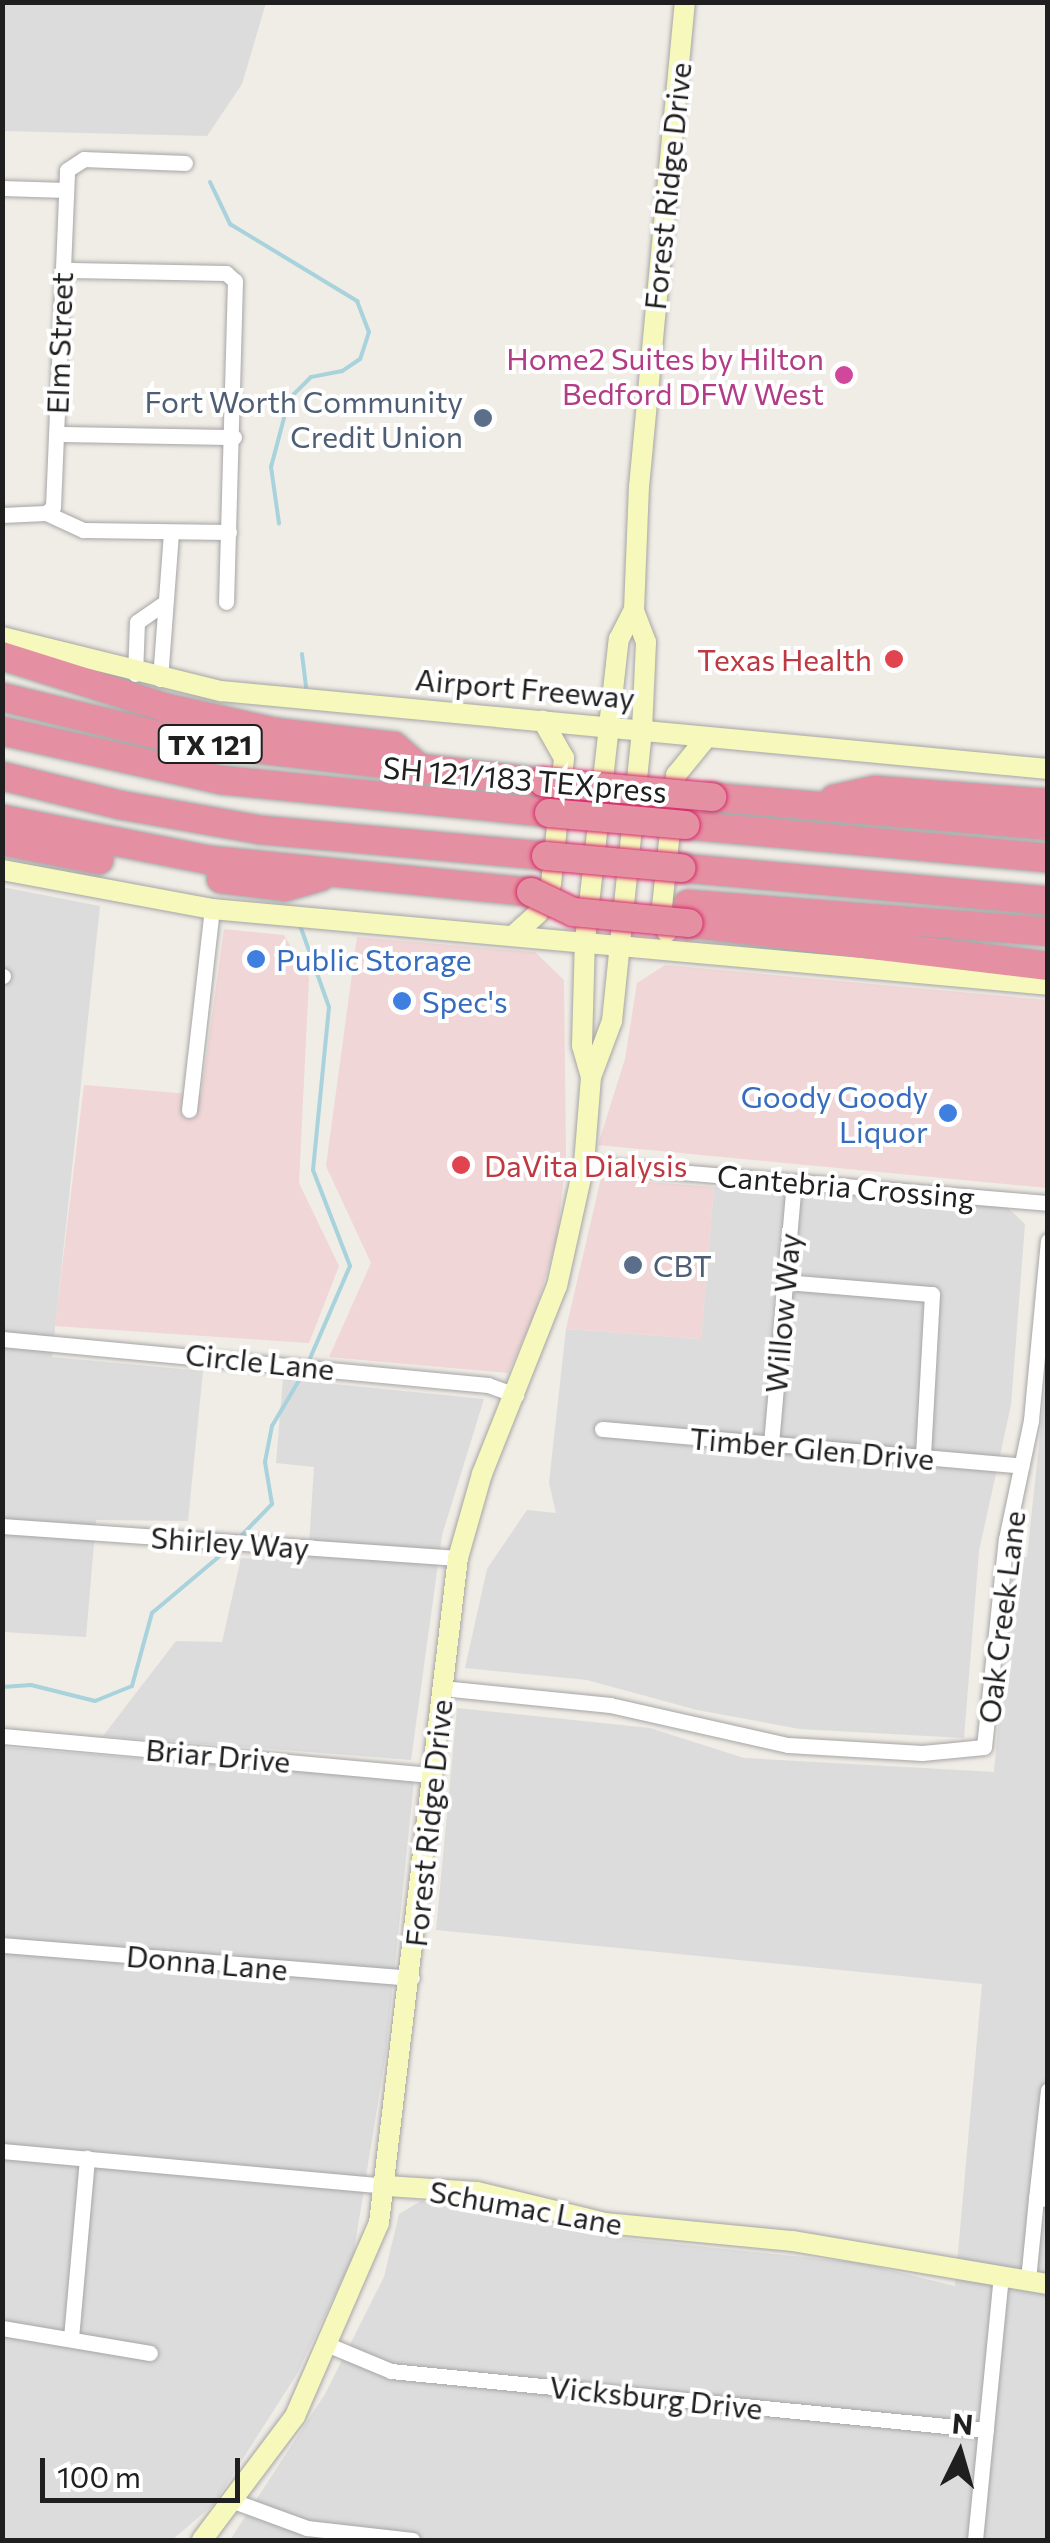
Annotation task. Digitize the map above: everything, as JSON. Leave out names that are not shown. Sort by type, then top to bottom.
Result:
[{"type":"highway","points":[[2,656],[167,708],[274,732],[394,746],[422,770]]},
{"type":"highway","name":"TX 121","points":[[2,697],[178,740],[422,770],[1048,826]]},
{"type":"highway","name":"SH 121/183 TEXpress","points":[[2,731],[221,780],[549,814],[1048,858]]},
{"type":"highway","points":[[2,776],[244,827],[1048,901]]},
{"type":"highway","points":[[804,805],[875,790],[1048,803]]},
{"type":"highway","points":[[2,819],[116,846],[524,891],[1048,966]]},
{"type":"highway","points":[[2,842],[285,888],[336,873]]},
{"type":"highway","points":[[688,914],[1048,932]]},
{"type":"main road","name":"Forest Ridge Drive","points":[[591,1077],[606,1049],[642,730],[646,642],[634,610],[640,471],[685,2]]},
{"type":"main road","name":"Forest Ridge Drive","points":[[202,2540],[236,2502],[295,2416],[331,2346],[363,2270],[387,2186],[458,1558],[482,1474],[516,1395],[572,1238],[584,1164],[591,1077],[582,1045],[585,940],[619,639],[634,610]]},
{"type":"main road","name":"Airport Freeway","points":[[2,637],[135,674],[290,700],[1048,770]]},
{"type":"main road","points":[[515,934],[538,913],[552,884],[564,758],[543,721]]},
{"type":"main road","points":[[676,950],[661,916],[676,775],[706,737]]},
{"type":"main road","points":[[2,870],[212,909],[1048,985]]},
{"type":"main road","name":"Schumac Lane","points":[[387,2186],[477,2192],[605,2223],[793,2242],[1038,2282]]},
{"type":"street","name":"Elm Street","points":[[46,513],[53,507],[66,170],[84,159],[185,163]]},
{"type":"street","points":[[2,188],[66,190]]},
{"type":"street","points":[[62,276],[72,270],[226,273],[235,280],[234,436],[226,602]]},
{"type":"street","points":[[56,434],[234,436]]},
{"type":"street","points":[[2,514],[46,513],[83,530],[229,532]]},
{"type":"street","points":[[160,679],[161,604],[171,581],[171,534]]},
{"type":"street","points":[[135,674],[137,622],[161,604]]},
{"type":"street","points":[[189,1110],[212,909]]},
{"type":"street","name":"Cantebria Crossing","points":[[584,1164],[1048,1204]]},
{"type":"street","name":"Willow Way","points":[[771,1444],[794,1182]]},
{"type":"street","name":"Oak Creek Lane","points":[[442,1688],[610,1705],[788,1745],[977,1752],[987,1736],[1006,1539],[1021,1466],[1048,1241]]},
{"type":"street","points":[[785,1282],[932,1294],[922,1458]]},
{"type":"street","name":"Circle Lane","points":[[2,1339],[316,1367],[488,1386],[516,1395]]},
{"type":"street","name":"Timber Glen Drive","points":[[602,1429],[1021,1466]]},
{"type":"street","name":"Shirley Way","points":[[2,1526],[458,1558]]},
{"type":"street","name":"Briar Drive","points":[[2,1736],[434,1775]]},
{"type":"street","name":"Donna Lane","points":[[2,1945],[412,1978]]},
{"type":"street","points":[[1038,2282],[1048,2090]]},
{"type":"street","name":"Schumac Lane","points":[[2,2151],[387,2186]]},
{"type":"street","points":[[71,2338],[87,2158]]},
{"type":"street","points":[[976,2537],[1001,2276]]},
{"type":"street","points":[[2,2328],[150,2353]]},
{"type":"street","name":"Vicksburg Drive","points":[[331,2346],[390,2371],[986,2430]]},
{"type":"street","points":[[236,2502],[307,2528],[412,2540]]},
{"type":"shaded area","points":[[3,2],[266,3],[242,84],[207,136],[3,131]]},
{"type":"shaded area","points":[[2,887],[100,906],[52,1357],[203,1371],[188,1521],[96,1520],[86,1637],[3,1632]]},
{"type":"shaded area","points":[[224,929],[284,935],[309,978],[299,1183],[339,1266],[309,1343],[55,1326],[84,1085],[201,1095]]},
{"type":"shaded area","points":[[357,937],[535,952],[564,980],[566,1158],[557,1238],[534,1316],[508,1373],[329,1357],[371,1263],[326,1166]]},
{"type":"shaded area","points":[[665,965],[1047,1000],[1047,1188],[598,1145],[625,1059],[637,983]]},
{"type":"shaded area","points":[[601,1178],[714,1187],[701,1339],[566,1329]]},
{"type":"shaded area","points":[[714,1187],[1007,1207],[1025,1224],[1011,1405],[979,1551],[964,1738],[800,1729],[697,1710],[587,1680],[465,1668],[487,1569],[527,1510],[556,1513],[549,1483],[566,1329],[701,1339]]},
{"type":"shaded area","points":[[1047,1369],[1047,2540],[230,2540],[325,2394],[384,2277],[399,2214],[421,2201],[490,2208],[590,2235],[861,2263],[955,2286],[982,1984],[436,1930],[457,1708],[650,1728],[744,1758],[994,1772],[1011,1584],[1018,1557],[1027,1557]]},
{"type":"shaded area","points":[[283,1379],[484,1399],[442,1535],[411,1760],[103,1736],[176,1641],[222,1642],[241,1558],[308,1561],[314,1467],[276,1463]]},
{"type":"shaded area","points":[[2,1747],[414,1781],[386,2053],[353,2257],[297,2374],[214,2504],[172,2540],[3,2540]]},
{"type":"waterway","points":[[210,182],[230,224],[357,301],[369,332],[360,359],[342,371],[311,377],[289,399],[271,467],[279,523]]},
{"type":"waterway","points":[[302,654],[306,687]]},
{"type":"waterway","points":[[301,928],[329,1007],[313,1170],[350,1266],[308,1363]]},
{"type":"waterway","points":[[238,1539],[272,1504],[265,1462],[272,1426],[304,1372]]},
{"type":"waterway","points":[[2,1687],[31,1685],[95,1701],[132,1686],[152,1613],[228,1549]]},
{"type":"place","name":"Home2 Suites by Hilton Bedford DFW West","points":[[844,375]]},
{"type":"place","name":"Fort Worth Community Credit Union","points":[[483,418]]},
{"type":"place","name":"Texas Health","points":[[894,659]]},
{"type":"place","name":"Public Storage","points":[[256,959]]},
{"type":"place","name":"Spec's","points":[[402,1001]]},
{"type":"place","name":"Goody Goody Liquor","points":[[948,1113]]},
{"type":"place","name":"DaVita Dialysis","points":[[461,1165]]},
{"type":"place","name":"CBT","points":[[633,1265]]}]
